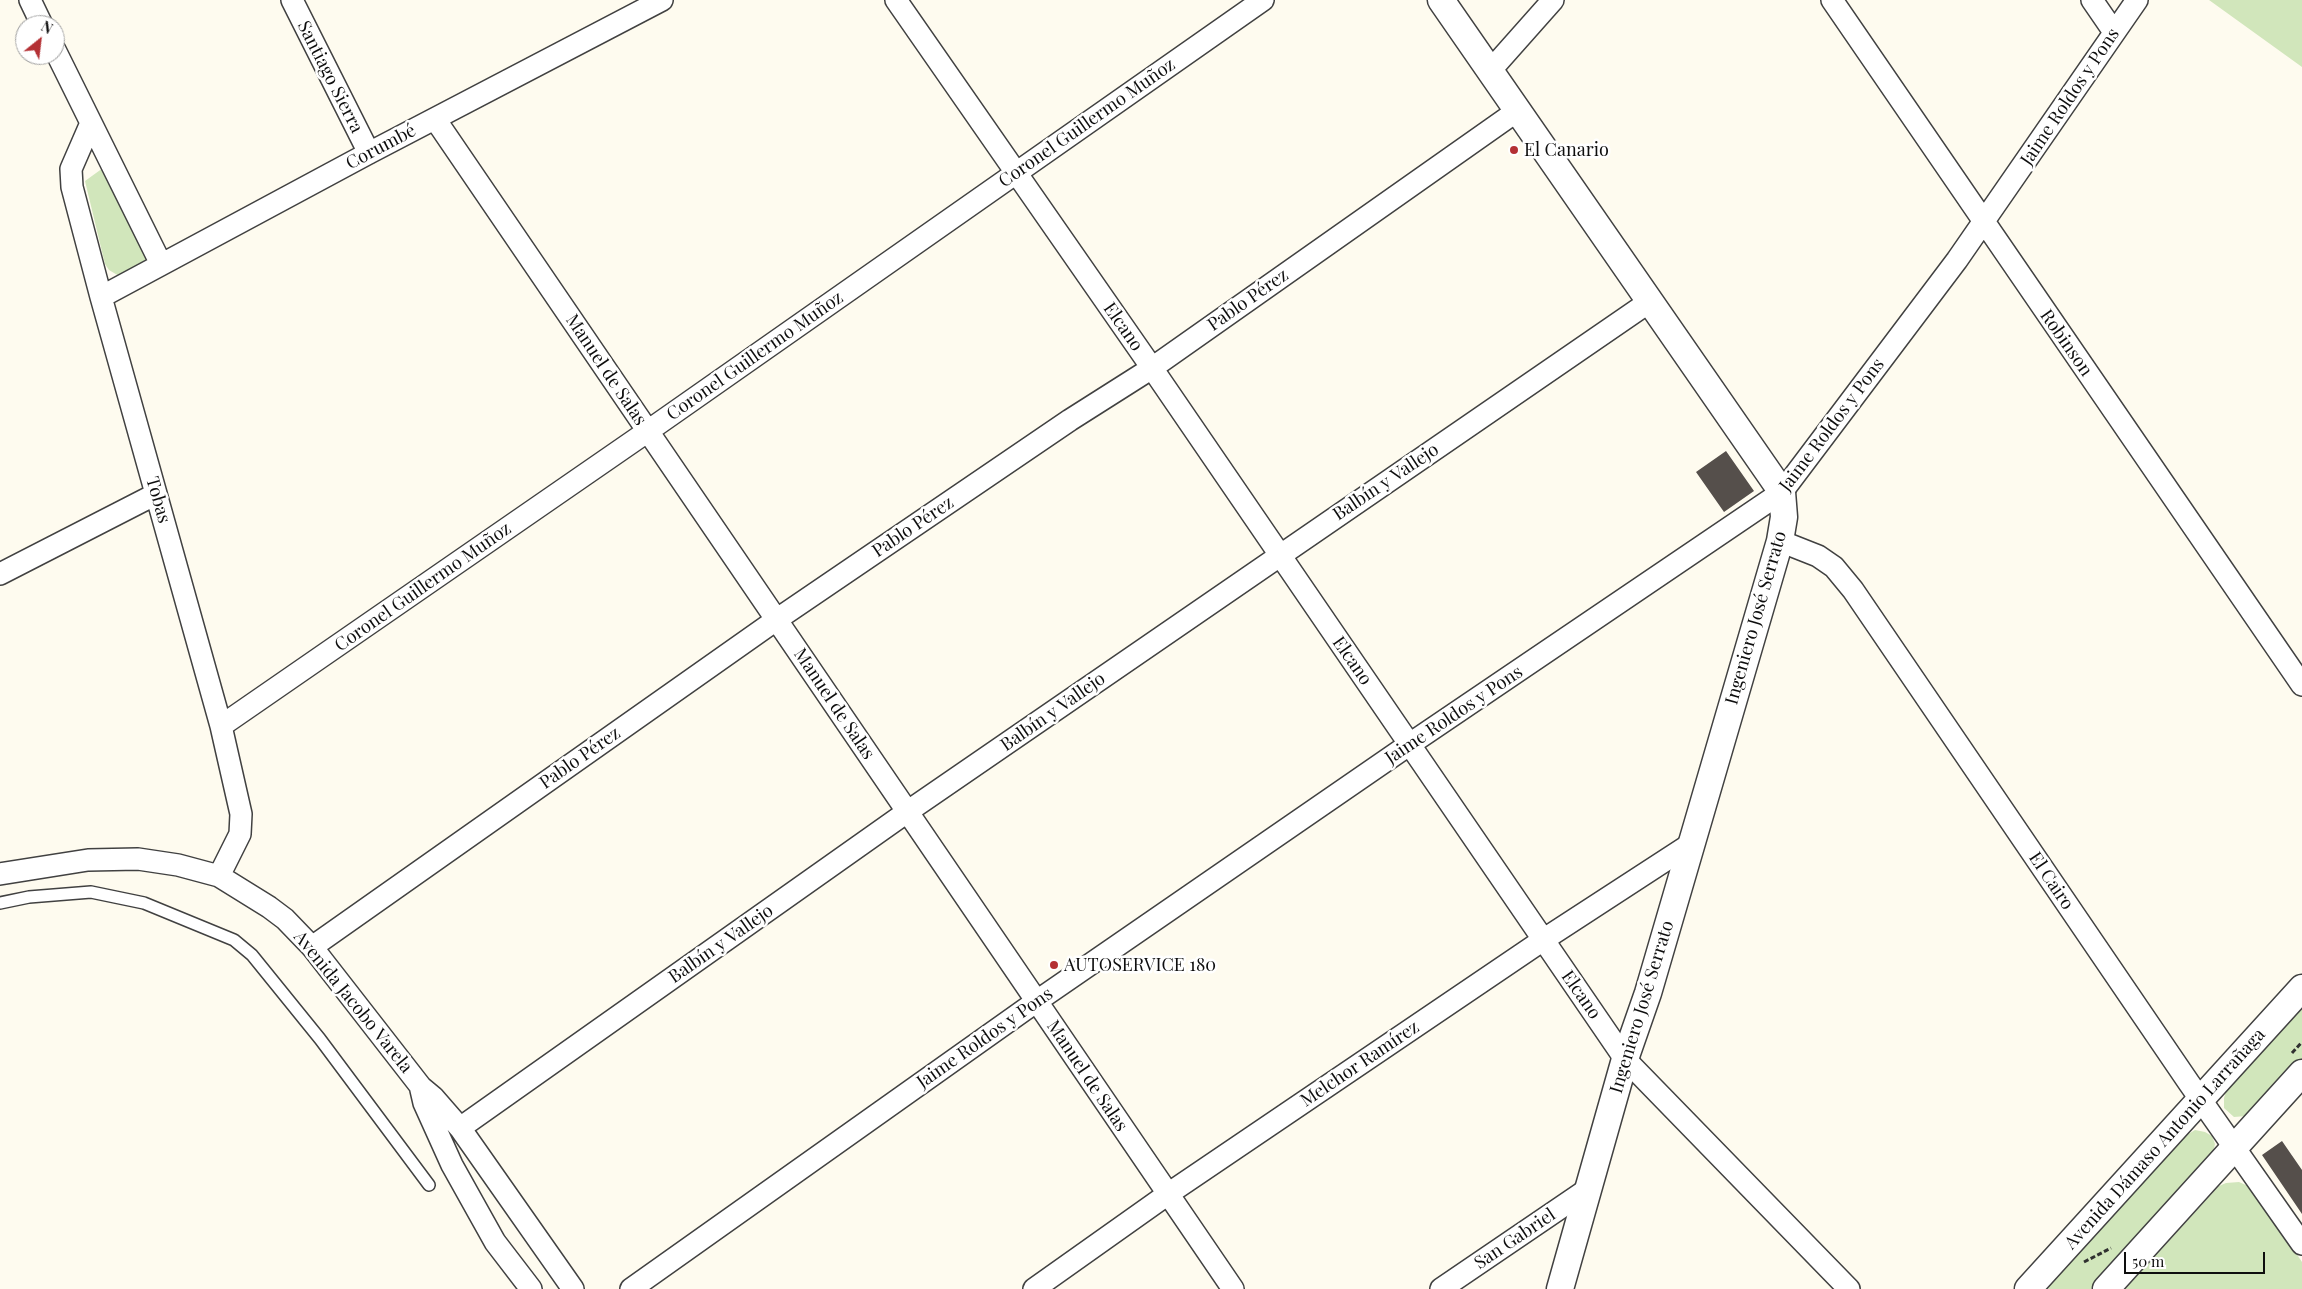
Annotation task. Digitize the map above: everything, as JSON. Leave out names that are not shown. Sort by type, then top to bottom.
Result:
[{"type":"street","points":[[30,0],[37,15]]},
{"type":"street","name":"Santiago Sierra","points":[[292,0],[369,153]]},
{"type":"street","name":"Corumbé","points":[[101,297],[369,153],[662,0]]},
{"type":"street","name":"Elcano","points":[[896,0],[1152,368],[1626,1059],[1849,1289]]},
{"type":"street","name":"Coronel Guillermo Muñoz","points":[[221,726],[648,431],[1263,0]]},
{"type":"street","points":[[1441,0],[1782,492]]},
{"type":"street","points":[[1490,71],[1553,0]]},
{"type":"street","name":"Robinson","points":[[1832,0],[2302,685]]},
{"type":"street","points":[[2092,0],[2114,32]]},
{"type":"street","name":"Jaime Roldos y Pons","points":[[632,1289],[1037,1002],[1410,744],[1782,492],[1983,222],[2137,0]]},
{"type":"street","points":[[62,65],[162,264]]},
{"type":"street","name":"Pablo Pérez","points":[[312,948],[776,620],[1070,420],[1152,368],[1517,111]]},
{"type":"street","name":"Manuel de Salas","points":[[435,119],[1233,1289]]},
{"type":"street","name":"Tobas","points":[[91,123],[71,169],[72,187],[221,726],[241,814],[240,834],[219,876]]},
{"type":"street","name":"Balbín y Vallejo","points":[[460,1128],[907,812],[1649,302]]},
{"type":"street","name":"Ingeniero José Serrato","points":[[1560,1289],[1626,1059],[1648,993],[1689,846],[1780,541],[1784,517],[1782,492]]},
{"type":"street","points":[[0,574],[156,494]]},
{"type":"street","name":"El Cairo","points":[[1780,541],[1834,567],[1853,590],[2201,1100],[2302,1244]]},
{"type":"street","name":"Melchor Ramírez","points":[[1034,1289],[1168,1194],[1543,940],[1689,846]]},
{"type":"street","name":"Avenida Jacobo Varela","points":[[0,874],[88,860],[130,859],[178,865],[219,876],[280,915],[312,948],[421,1087],[460,1128],[573,1289]]},
{"type":"street","name":"Avenida Dámaso Antonio Larrañaga","points":[[2028,1289],[2302,988]]},
{"type":"street","points":[[2106,1289],[2302,1073]]},
{"type":"street","name":"Avenida Jacobo Varela","points":[[421,1087],[424,1103],[452,1165],[495,1242],[531,1289]]},
{"type":"street","name":"San Gabriel","points":[[1441,1289],[1588,1189]]},
{"type":"lane","points":[[0,903],[29,897],[91,892],[144,903],[234,940],[252,955],[320,1039],[429,1184]]},
{"type":"green space","points":[[2209,0],[2302,0],[2302,67]]},
{"type":"green space","points":[[103,168],[151,259],[119,276],[109,270],[105,264],[85,181]]},
{"type":"green space","points":[[2302,1007],[2302,1059],[2260,1104],[2246,1116],[2234,1117],[2224,1108],[2226,1091]]},
{"type":"green space","points":[[2195,1130],[2212,1136],[2215,1144],[2213,1152],[2091,1289],[2048,1289],[2051,1281],[2071,1256],[2185,1136]]},
{"type":"green space","points":[[2239,1182],[2255,1192],[2302,1262],[2302,1289],[2125,1289],[2219,1186],[2226,1183]]},
{"type":"building","points":[[1726,451],[1754,491],[1724,512],[1696,472]]},
{"type":"building","points":[[2282,1141],[2302,1170],[2302,1214],[2262,1155]]},
{"type":"place","name":"El Canario","points":[[1514,150]]},
{"type":"place","name":"AUTOSERVICE 180","points":[[1054,965]]}]
